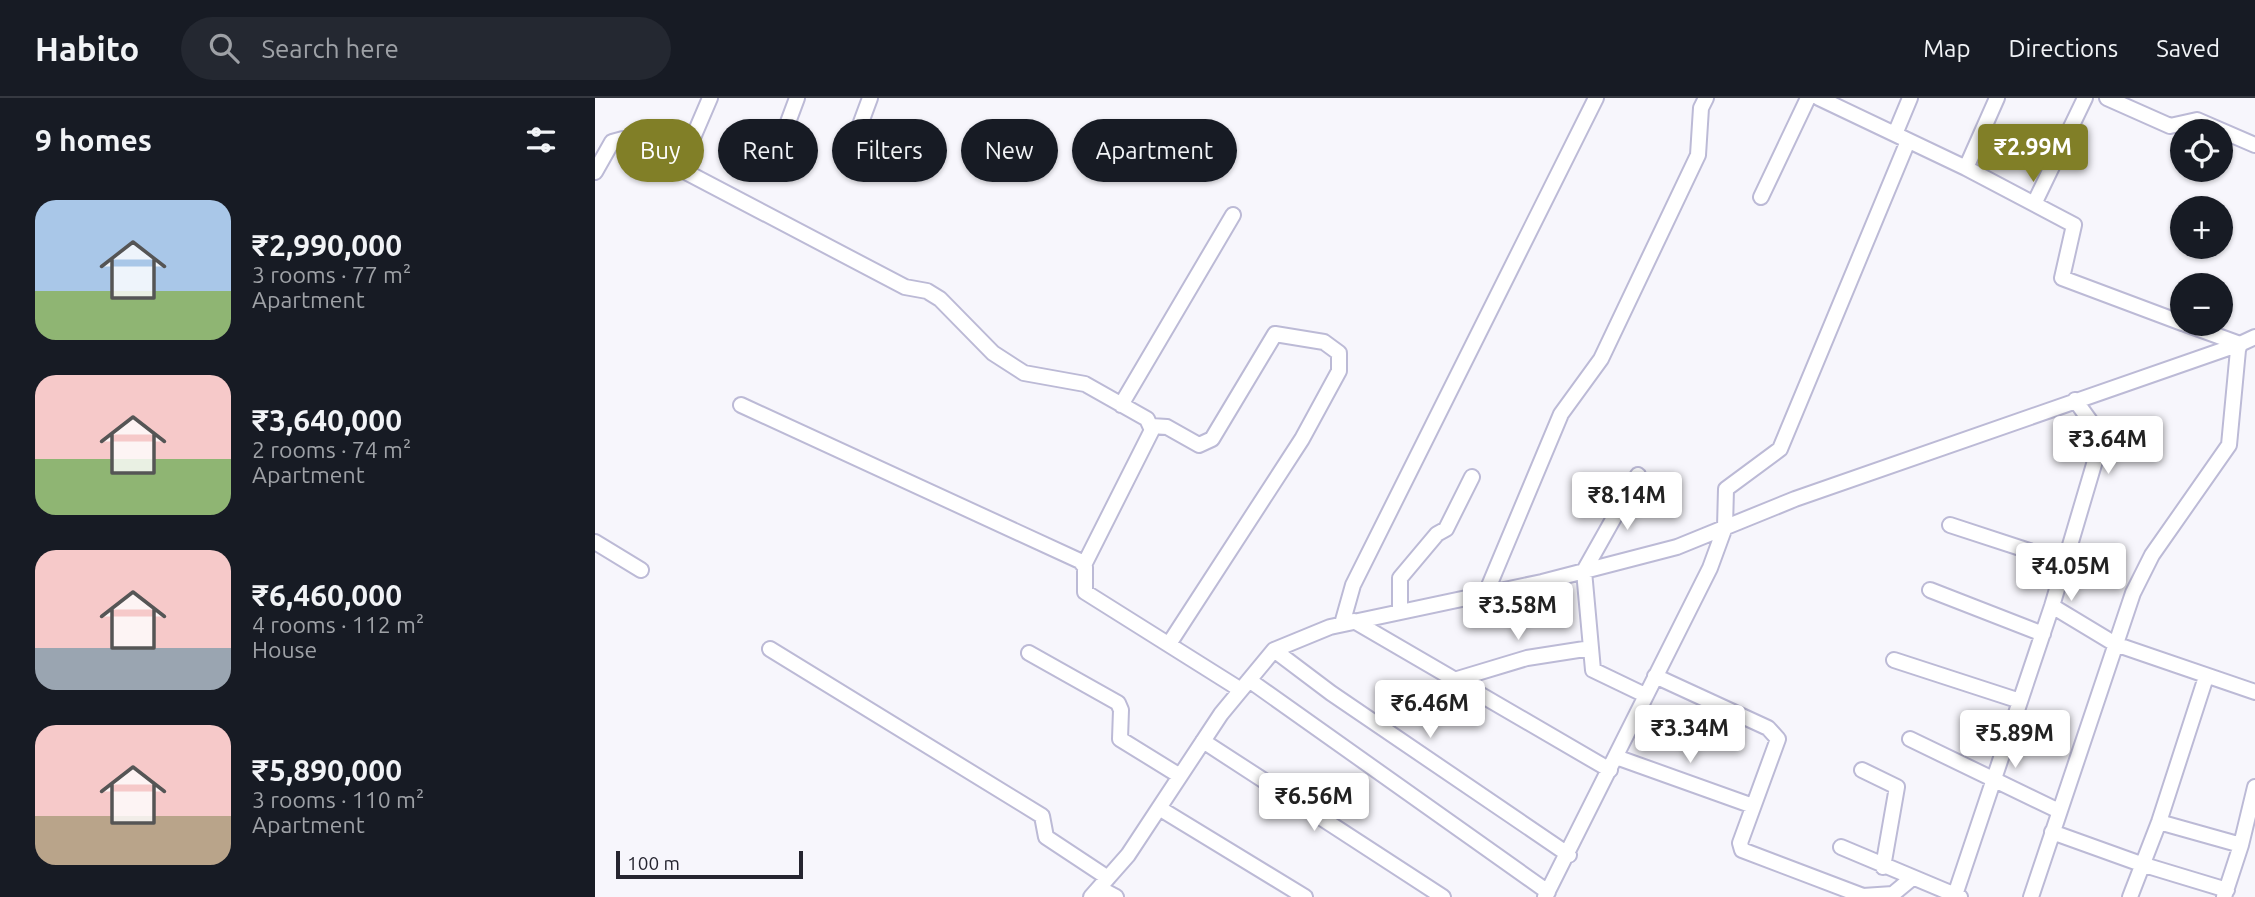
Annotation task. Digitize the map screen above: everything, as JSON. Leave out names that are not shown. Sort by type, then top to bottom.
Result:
[{"type":"street","points":[[701,119],[710,98]]},
{"type":"street","points":[[789,119],[797,98]]},
{"type":"street","points":[[862,119],[870,98]]},
{"type":"street","points":[[1348,622],[1353,585],[1596,98]]},
{"type":"street","points":[[1486,593],[1561,414],[1601,359],[1698,155],[1700,112],[1706,98]]},
{"type":"street","points":[[1761,197],[1808,98]]},
{"type":"street","points":[[1819,98],[1966,168],[2074,225],[2062,278],[2170,318]]},
{"type":"street","points":[[1895,134],[1910,98]]},
{"type":"street","points":[[1966,168],[1997,98]]},
{"type":"street","points":[[2034,204],[2085,98]]},
{"type":"street","points":[[2107,98],[2170,125],[2197,120],[2255,145]]},
{"type":"street","points":[[595,172],[616,139]]},
{"type":"street","points":[[1151,426],[1084,565],[1085,592],[1168,644],[1245,685],[1547,895],[1569,855],[1644,695],[1710,568],[1725,527],[1726,489],[1780,449],[1909,141]]},
{"type":"street","points":[[704,181],[905,287],[933,295],[993,354],[1024,373],[1086,384],[1147,419],[1151,426]]},
{"type":"street","points":[[1121,405],[1233,215]]},
{"type":"street","points":[[1151,426],[1167,427],[1199,444],[1212,439],[1275,334],[1324,342],[1339,354],[1339,371],[1302,439],[1168,644]]},
{"type":"street","points":[[2218,336],[2240,344]]},
{"type":"street","points":[[1099,888],[1128,855],[1203,740],[1274,650],[1348,622],[1584,571],[1677,547],[1795,499],[2075,400],[2169,371],[2255,337]]},
{"type":"street","points":[[2031,897],[2133,593],[2152,555],[2229,445],[2240,344]]},
{"type":"street","points":[[1840,847],[1957,896],[1993,779],[2052,606],[2099,444],[2096,429],[2075,400]]},
{"type":"street","points":[[741,405],[1084,565]]},
{"type":"street","points":[[1638,475],[1584,571],[1593,670],[1644,695]]},
{"type":"street","points":[[1400,611],[1400,578],[1437,534],[1445,529],[1472,477]]},
{"type":"street","points":[[1950,525],[2063,562]]},
{"type":"street","points":[[595,542],[641,570]]},
{"type":"street","points":[[1930,590],[2043,634]]},
{"type":"street","points":[[2052,606],[2115,644],[2255,692]]},
{"type":"street","points":[[1348,622],[1613,764],[1753,806]]},
{"type":"street","points":[[1454,680],[1527,658],[1591,648]]},
{"type":"street","points":[[770,649],[1042,816],[1047,837],[1099,888],[1116,897]]},
{"type":"street","points":[[1274,650],[1342,701],[1569,855]]},
{"type":"street","points":[[1029,653],[1116,702],[1121,710],[1120,739],[1180,776]]},
{"type":"street","points":[[1893,660],[2020,701]]},
{"type":"street","points":[[1655,676],[1773,731],[1777,744],[1740,843],[1742,850],[1863,896],[1893,894],[1911,879]]},
{"type":"street","points":[[2130,897],[2159,822],[2206,677]]},
{"type":"street","points":[[1203,740],[1443,897]]},
{"type":"street","points":[[1910,740],[2059,811]]},
{"type":"street","points":[[1862,770],[1897,787],[1883,867]]},
{"type":"street","points":[[2052,832],[2225,893],[2241,845],[2255,787]]},
{"type":"street","points":[[1159,808],[1304,897]]},
{"type":"street","points":[[2159,822],[2241,845]]}]
